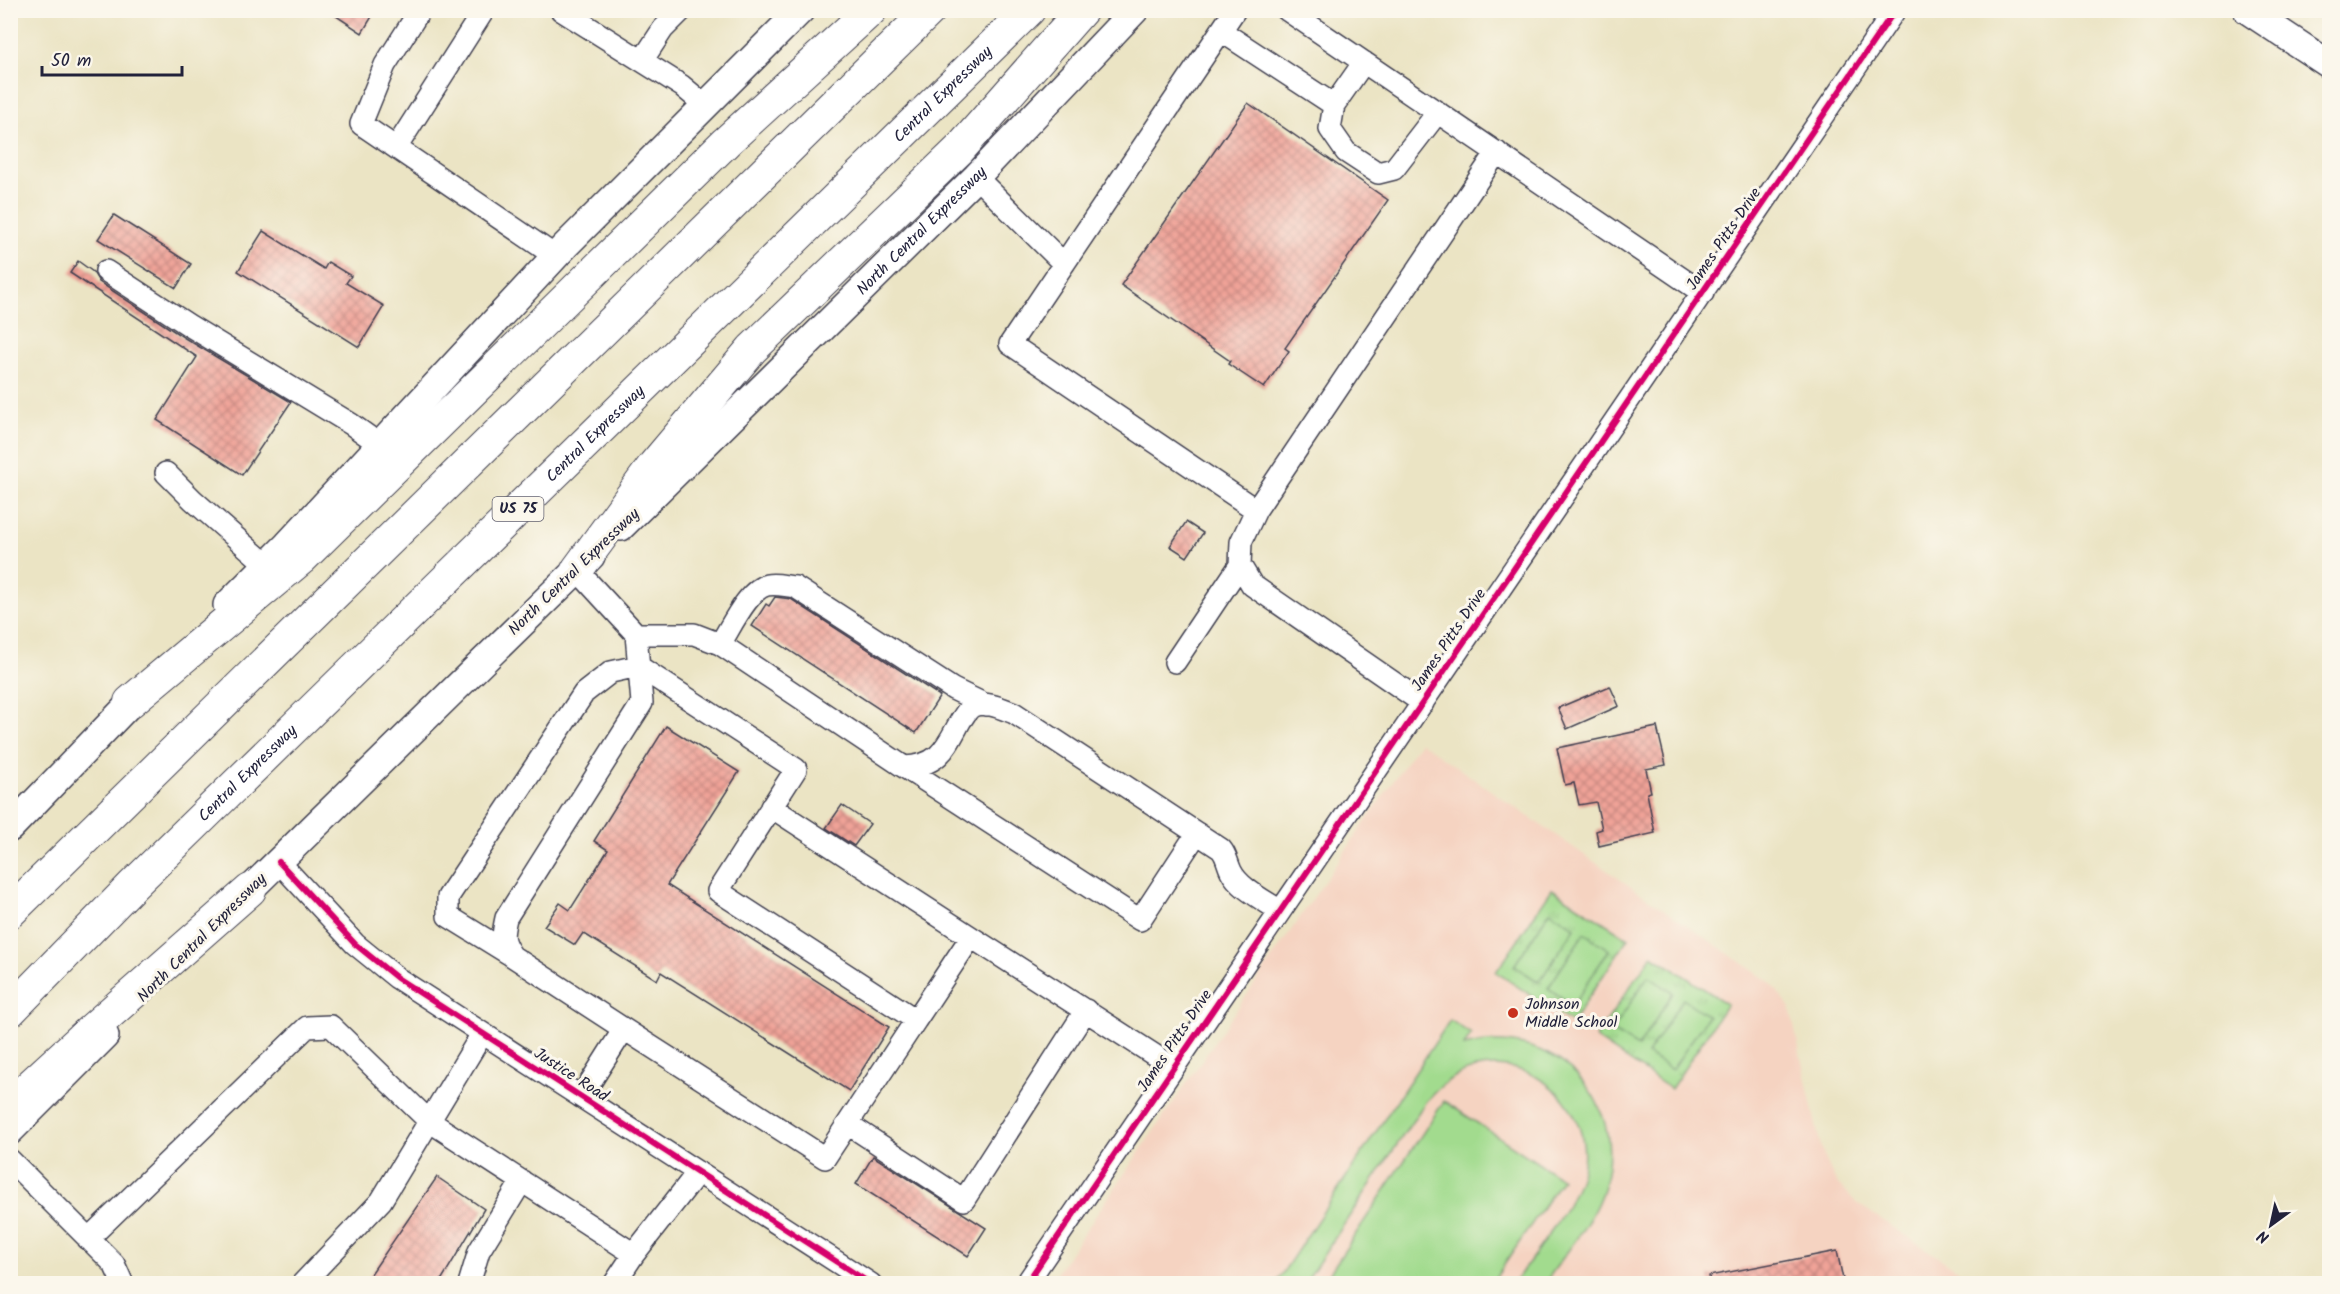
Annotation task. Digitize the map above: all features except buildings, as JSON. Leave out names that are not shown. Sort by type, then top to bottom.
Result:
[{"type":"highway","points":[[130,702],[301,560],[726,142],[871,10]]},
{"type":"highway","points":[[10,912],[930,10]]},
{"type":"highway","name":"Central Expressway","points":[[10,1011],[141,877],[1029,10]]},
{"type":"highway","points":[[577,570],[654,465],[752,349],[959,150],[1082,10]]},
{"type":"highway","points":[[10,1104],[250,890]]},
{"type":"main road","points":[[10,828],[130,702],[267,565],[555,256],[801,10]]},
{"type":"main road","name":"North Central Expressway","points":[[10,1131],[250,890],[976,177],[1135,10]]},
{"type":"main road","points":[[2247,10],[2330,65]]},
{"type":"street","points":[[420,10],[385,65],[361,123],[555,256]]},
{"type":"street","points":[[396,148],[484,10]]},
{"type":"street","points":[[561,10],[682,86],[706,106]]},
{"type":"street","points":[[642,62],[663,29],[682,10]]},
{"type":"street","points":[[1235,10],[1010,344],[1256,510]]},
{"type":"street","points":[[1287,10],[1703,293]]},
{"type":"street","name":"James Pitts Drive","points":[[1026,1284],[1895,10]]},
{"type":"street","points":[[1221,31],[1334,105]]},
{"type":"street","points":[[1364,62],[1334,105],[1330,129],[1346,152],[1378,173],[1394,169],[1438,112]]},
{"type":"street","points":[[1175,662],[1240,565],[1241,542],[1256,510],[1497,152]]},
{"type":"street","points":[[976,177],[1064,264]]},
{"type":"street","points":[[106,271],[190,326],[351,424],[379,444]]},
{"type":"street","points":[[166,473],[267,565]]},
{"type":"street","points":[[1240,565],[1257,589],[1423,703]]},
{"type":"street","points":[[512,956],[503,943],[506,918],[642,703],[636,634],[577,570]]},
{"type":"street","points":[[720,644],[751,594],[764,586],[777,584],[795,587],[953,689],[986,705],[1014,713],[1221,849],[1237,880],[1280,911]]},
{"type":"street","points":[[636,634],[694,634],[720,644],[1140,920],[1197,833]]},
{"type":"street","points":[[916,1020],[718,891],[796,769],[638,666],[612,672],[584,693],[448,897],[448,916],[825,1158],[971,937]]},
{"type":"street","points":[[904,767],[930,763],[950,744],[967,711],[974,706],[986,705]]},
{"type":"street","points":[[771,807],[1173,1067]]},
{"type":"street","name":"Justice Road","points":[[279,862],[341,930],[397,978],[871,1284]]},
{"type":"street","points":[[848,1124],[964,1200],[1086,1010]]},
{"type":"street","points":[[88,1239],[307,1027],[331,1026],[429,1121],[634,1254]]},
{"type":"street","points":[[580,1097],[624,1029]]},
{"type":"street","points":[[302,1284],[381,1201],[482,1034]]},
{"type":"street","points":[[10,1160],[114,1264],[123,1284]]},
{"type":"street","points":[[614,1284],[634,1254],[699,1173]]},
{"type":"street","points":[[469,1284],[479,1251],[522,1181]]},
{"type":"shaded area","name":"Johnson Middle School","points":[[1420,742],[1771,983],[1790,1008],[1819,1139],[1836,1182],[1858,1204],[1977,1283],[1049,1284]]},
{"type":"green space","points":[[1552,889],[1628,938],[1572,1023],[1496,972]]},
{"type":"green space","points":[[1550,911],[1575,928],[1539,982],[1514,966]]},
{"type":"green space","points":[[1584,933],[1609,950],[1573,1005],[1548,988]]},
{"type":"green space","points":[[1652,955],[1727,1004],[1671,1089],[1595,1038]]},
{"type":"green space","points":[[1648,976],[1673,993],[1638,1047],[1612,1031]]},
{"type":"green space","points":[[1683,999],[1708,1016],[1672,1070],[1647,1054]]},
{"type":"green space","points":[[1450,1020],[1471,1034],[1464,1046],[1496,1042],[1526,1046],[1553,1057],[1576,1074],[1594,1097],[1605,1123],[1609,1153],[1604,1186],[1593,1212],[1578,1236],[1545,1283],[1514,1283],[1555,1226],[1573,1194],[1583,1165],[1583,1141],[1576,1119],[1563,1099],[1547,1084],[1527,1072],[1505,1067],[1481,1067],[1453,1077],[1426,1101],[1305,1283],[1276,1283]]},
{"type":"green space","points":[[1444,1101],[1562,1179],[1492,1283],[1323,1283]]},
{"type":"cycle path","points":[[1026,1284],[1895,10]]},
{"type":"cycle path","points":[[279,862],[355,944],[397,978],[871,1284]]},
{"type":"place","name":"Johnson Middle School","points":[[1513,1013]]}]
